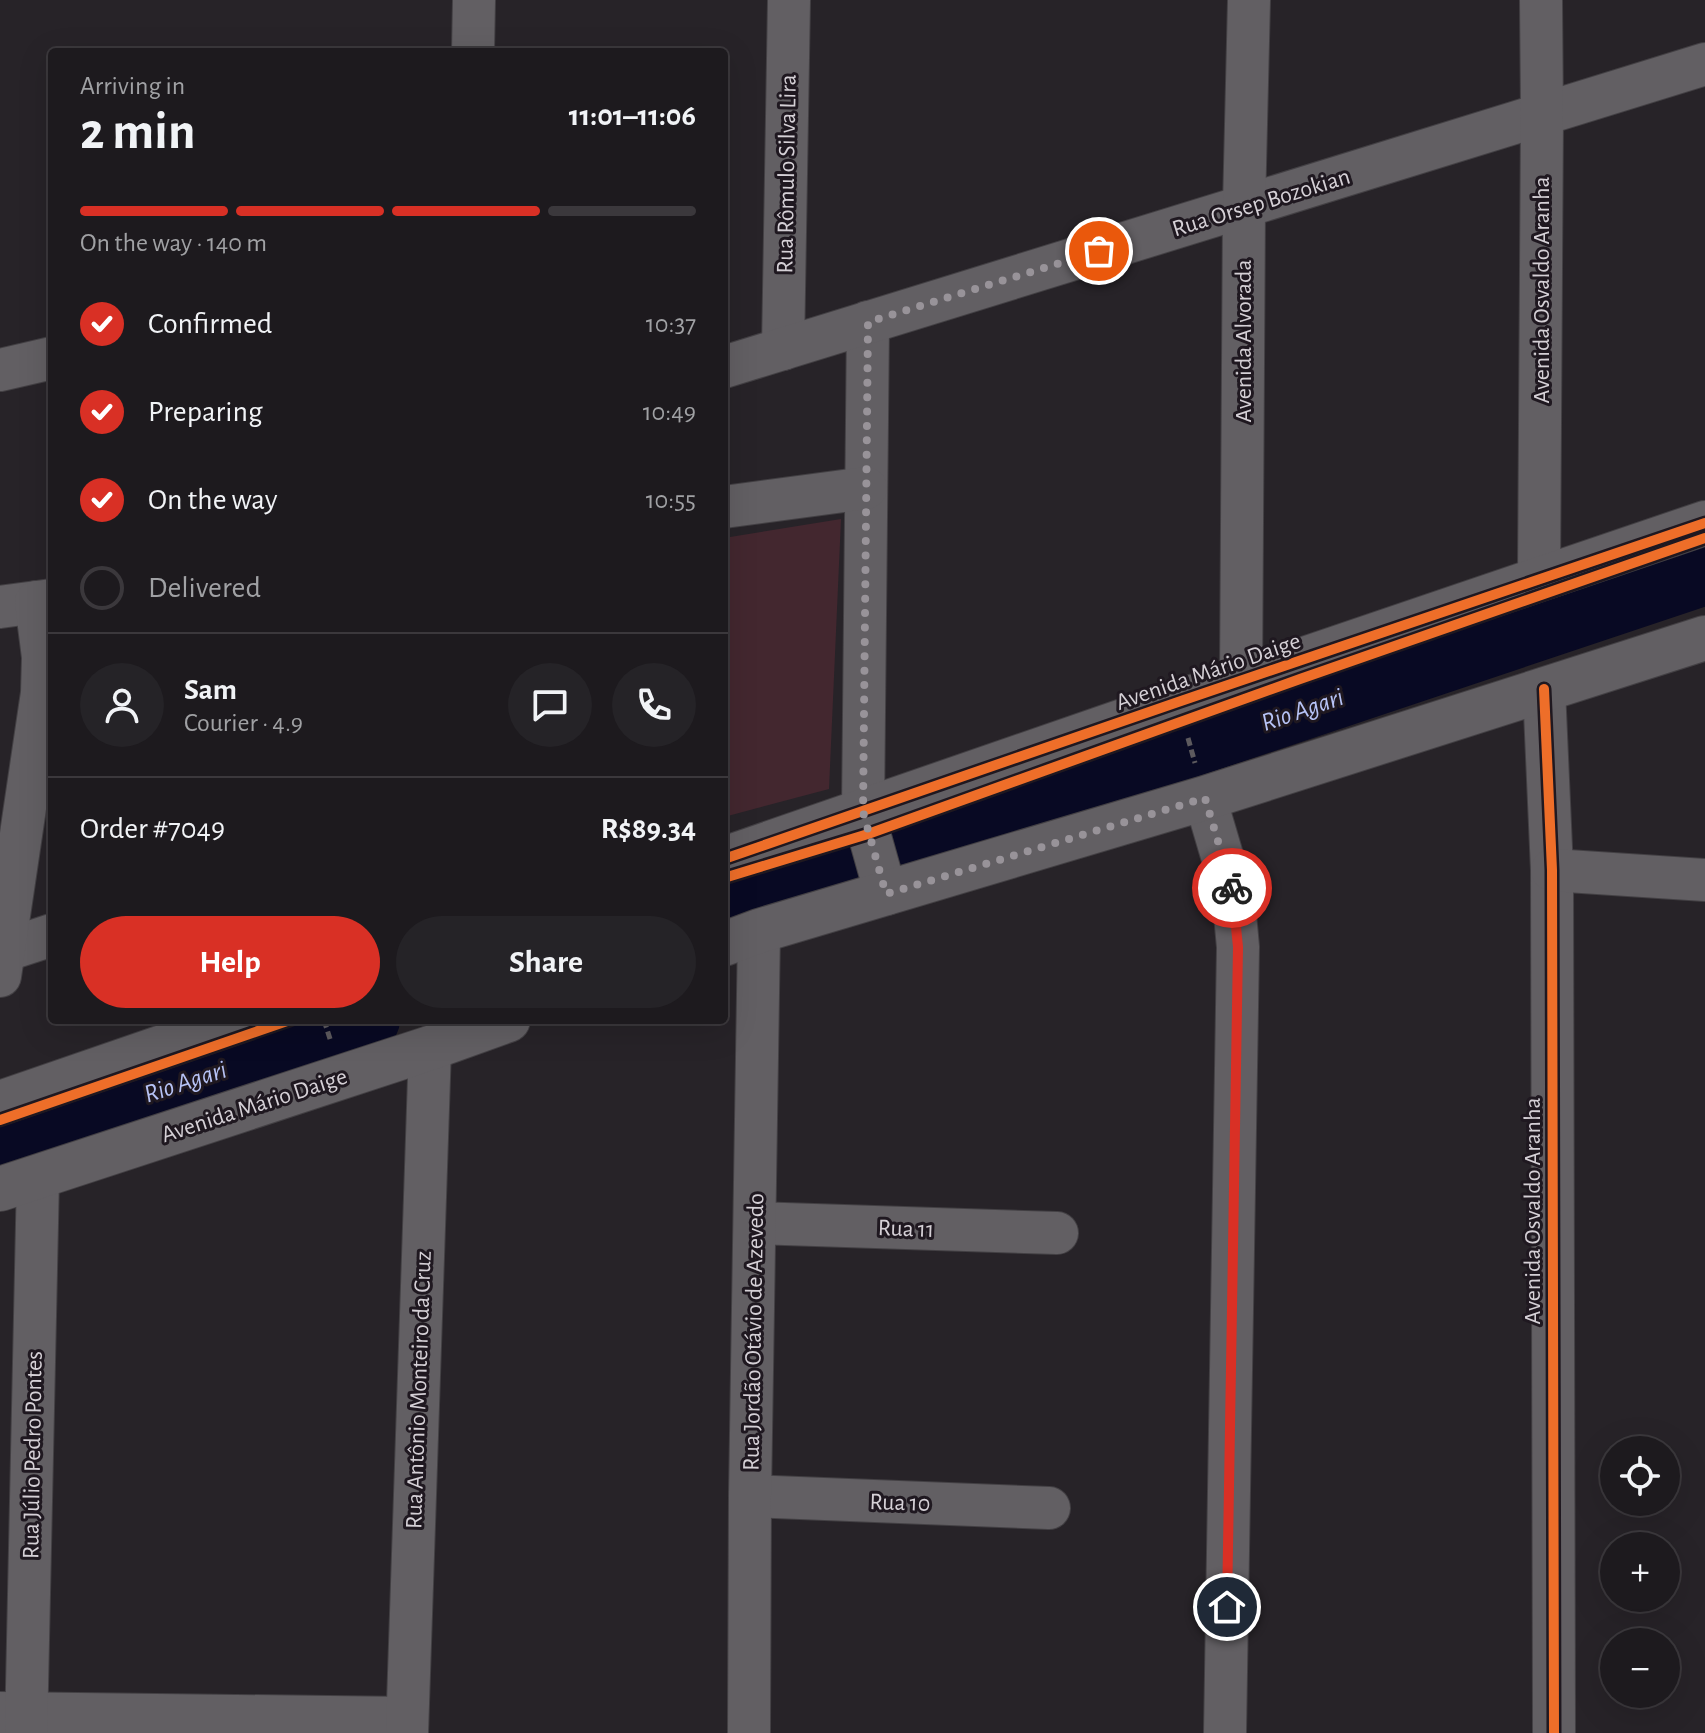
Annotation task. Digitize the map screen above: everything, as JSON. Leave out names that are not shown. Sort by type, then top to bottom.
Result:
[{"type":"street","points":[[473,48],[474,0]]},
{"type":"street","name":"Rua Rômulo Silva Lira","points":[[783,349],[789,0]]},
{"type":"street","name":"Avenida Alvorada","points":[[1241,682],[1244,207],[1249,0]]},
{"type":"street","name":"Avenida Osvaldo Aranha","points":[[1539,579],[1541,0]]},
{"type":"street","name":"Rua Orsep Bozokian","points":[[728,366],[1705,64]]},
{"type":"street","points":[[868,322],[863,812],[886,894]]},
{"type":"street","points":[[1,365],[48,359]]},
{"type":"street","points":[[728,506],[866,488]]},
{"type":"street","name":"Avenida Mário Daige","points":[[728,858],[1705,523]]},
{"type":"street","points":[[2,963],[40,780],[43,657],[29,603]]},
{"type":"street","points":[[742,938],[1205,798],[1705,638]]},
{"type":"street","name":"Avenida Osvaldo Aranha","points":[[1544,689],[1552,870],[1554,1733]]},
{"type":"street","points":[[1205,798],[1233,893],[1238,947],[1225,1733]]},
{"type":"street","points":[[1552,870],[1705,880]]},
{"type":"street","points":[[2,963],[48,937]]},
{"type":"street","name":"Rua Jordão Otávio de Azevedo","points":[[742,938],[755,1223],[749,1733]]},
{"type":"street","points":[[0,1103],[229,1024]]},
{"type":"street","name":"Avenida Mário Daige","points":[[19,1183],[497,1024]]},
{"type":"street","name":"Rua Antônio Monteiro da Cruz","points":[[407,1726],[430,1048]]},
{"type":"street","name":"Rua Júlio Pedro Pontes","points":[[17,1719],[19,1183]]},
{"type":"street","name":"Rua 11","points":[[755,1223],[1057,1233]]},
{"type":"street","name":"Rua 10","points":[[750,1496],[1049,1508]]},
{"type":"street","points":[[17,1719],[407,1726]]},
{"type":"path","points":[[1178,702],[1205,798]]},
{"type":"shaded area","points":[[841,519],[829,789],[728,816],[728,537]]},
{"type":"waterway","name":"Rio Agari","points":[[899,844],[1705,574]]},
{"type":"waterway","name":"Rio Agari","points":[[728,901],[831,866]]},
{"type":"waterway","name":"Rio Agari","points":[[0,1143],[357,1024]]},
{"type":"cycle path","points":[[728,858],[1705,523]]},
{"type":"cycle path","points":[[728,877],[868,834],[1705,538]]},
{"type":"cycle path","points":[[1544,689],[1552,870],[1554,1733]]},
{"type":"cycle path","points":[[0,1120],[278,1024]]},
{"type":"way so far","points":[[1099,251],[868,322],[863,812],[886,894],[1205,798],[1232,888]]},
{"type":"route","points":[[1227,1607],[1238,947],[1232,888]]}]
